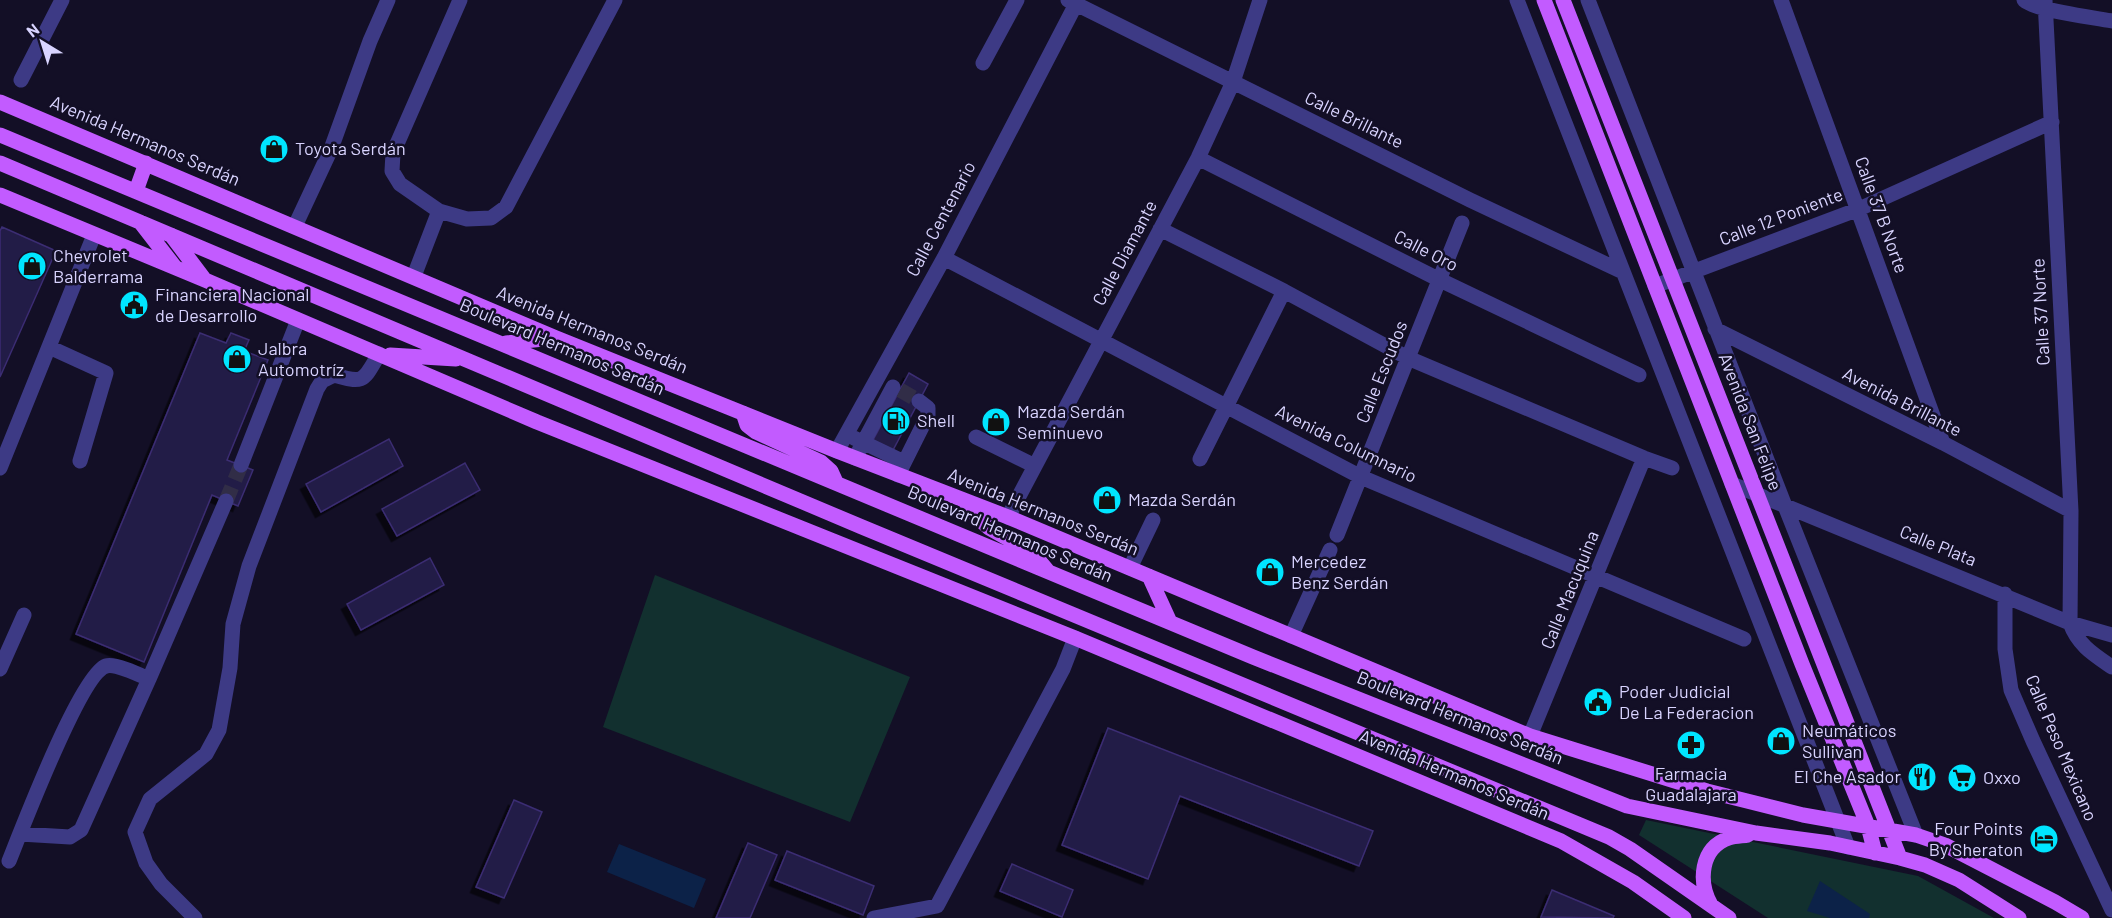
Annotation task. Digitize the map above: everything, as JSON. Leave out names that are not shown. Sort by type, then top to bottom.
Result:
[{"type":"main road","points":[[1544,0],[1802,664],[1868,826],[1875,853]]},
{"type":"main road","name":"Avenida San Felipe","points":[[1563,0],[1900,858]]},
{"type":"main road","name":"Avenida Hermanos Serdán","points":[[0,102],[556,338],[855,458],[901,469],[964,500],[1530,736],[1707,791],[1803,815],[1916,835],[1945,845],[2082,918]]},
{"type":"main road","name":"Boulevard Hermanos Serdán","points":[[0,135],[1170,622],[1627,806],[1756,833],[1848,847],[1900,858],[1924,865],[1959,880],[2019,918]]},
{"type":"main road","points":[[0,163],[862,527],[1609,837],[1630,849],[1729,918]]},
{"type":"main road","points":[[136,191],[146,164]]},
{"type":"main road","name":"Avenida Hermanos Serdán","points":[[0,195],[537,422],[1076,638],[1562,840],[1633,882],[1684,918]]},
{"type":"main road","points":[[138,220],[177,269]]},
{"type":"main road","points":[[169,233],[205,280]]},
{"type":"main road","points":[[503,343],[556,338]]},
{"type":"main road","points":[[378,354],[469,360]]},
{"type":"main road","points":[[743,413],[747,424],[756,432],[821,462],[831,471],[836,482]]},
{"type":"main road","points":[[964,500],[989,528],[1034,553],[1047,570]]},
{"type":"main road","points":[[1149,576],[1170,622]]},
{"type":"main road","points":[[1712,908],[1704,891],[1704,864],[1707,857],[1719,843],[1729,838],[1756,833]]},
{"type":"street","points":[[21,80],[62,0]]},
{"type":"street","points":[[296,226],[331,148],[370,41],[388,0]]},
{"type":"street","points":[[460,0],[393,153],[392,171],[400,184],[439,211],[467,219],[490,218],[506,207],[615,0]]},
{"type":"street","points":[[983,63],[1017,0]]},
{"type":"street","name":"Calle Diamante","points":[[1008,517],[1198,158],[1233,82],[1260,0]]},
{"type":"street","points":[[1517,0],[1848,847]]},
{"type":"street","name":"Avenida San Felipe","points":[[1588,0],[1715,329],[1916,835]]},
{"type":"street","name":"Calle 37 B Norte","points":[[1781,0],[1859,208],[1943,443]]},
{"type":"street","points":[[2024,0],[2028,3],[2045,4],[2112,21]]},
{"type":"street","name":"Calle Brillante","points":[[1072,2],[1470,200],[1623,272]]},
{"type":"street","name":"Calle Centenario","points":[[837,451],[944,258],[1072,2]]},
{"type":"street","name":"Calle 37 Norte","points":[[2045,4],[2071,511],[2070,622]]},
{"type":"street","name":"Calle 12 Poniente","points":[[1655,286],[1859,208],[2052,122]]},
{"type":"street","name":"Calle Oro","points":[[1198,158],[1440,280],[1639,375]]},
{"type":"street","points":[[414,276],[439,211]]},
{"type":"street","name":"Calle Escudos","points":[[1337,534],[1462,223]]},
{"type":"street","points":[[1160,229],[1284,291],[1408,358],[1672,468]]},
{"type":"street","points":[[0,468],[94,235]]},
{"type":"street","name":"Avenida Columnario","points":[[944,258],[1361,477],[1744,639]]},
{"type":"street","points":[[1200,459],[1284,291]]},
{"type":"street","points":[[241,465],[298,320]]},
{"type":"street","name":"Avenida Brillante","points":[[1715,329],[1943,443],[2071,511]]},
{"type":"street","points":[[49,347],[106,373],[80,461]]},
{"type":"street","points":[[195,918],[161,884],[146,863],[135,832],[150,799],[206,754],[219,730],[230,668],[233,624],[246,578],[322,381],[334,375],[355,381],[362,379],[369,372],[378,354]]},
{"type":"street","points":[[855,458],[896,389],[877,378]]},
{"type":"street","points":[[846,435],[864,442],[901,469],[929,412],[928,408],[919,401]]},
{"type":"street","points":[[976,437],[1035,466]]},
{"type":"street","name":"Calle Macuquina","points":[[1530,736],[1644,458]]},
{"type":"street","name":"Calle Plata","points":[[1732,484],[2070,622],[2112,634]]},
{"type":"street","points":[[20,834],[70,837],[81,830],[226,501]]},
{"type":"street","points":[[1130,568],[1153,520]]},
{"type":"street","points":[[1291,636],[1330,550]]},
{"type":"street","name":"Calle Peso Mexicano","points":[[2005,594],[2004,649],[2011,690],[2112,910]]},
{"type":"street","points":[[0,668],[24,615]]},
{"type":"street","points":[[2070,622],[2075,636],[2092,654],[2112,667]]},
{"type":"street","points":[[874,918],[937,906],[1063,669],[1076,638]]},
{"type":"street","points":[[9,861],[70,719],[98,672],[105,666],[112,665],[149,679]]},
{"type":"green space","points":[[655,575],[910,677],[850,822],[603,727]]},
{"type":"green space","points":[[1646,820],[1918,876],[1994,918],[1768,918],[1639,835]]},
{"type":"water","points":[[619,844],[706,879],[694,908],[607,872]]},
{"type":"water","points":[[1820,881],[1870,914],[1869,918],[1830,918],[1807,911]]},
{"type":"building","points":[[2,227],[56,251],[0,377],[0,231]]},
{"type":"building","points":[[200,333],[226,343],[231,333],[249,340],[244,351],[268,360],[227,460],[253,470],[238,506],[212,495],[144,662],[76,634]]},
{"type":"building","name":"Shell","points":[[909,373],[928,384],[892,452],[872,442]]},
{"type":"building","points":[[389,439],[403,466],[321,512],[306,484]]},
{"type":"building","points":[[465,463],[480,490],[397,536],[382,509]]},
{"type":"building","points":[[430,558],[444,585],[361,630],[347,604]]},
{"type":"building","points":[[1108,728],[1373,831],[1359,866],[1180,796],[1148,879],[1062,845]]},
{"type":"building","points":[[514,800],[542,812],[504,898],[476,887]]},
{"type":"building","points":[[748,843],[777,855],[750,918],[716,918]]},
{"type":"building","points":[[787,851],[874,886],[863,915],[775,880]]},
{"type":"building","points":[[1012,864],[1073,890],[1062,917],[1000,891]]},
{"type":"building","points":[[1552,890],[1614,916],[1613,918],[1541,917]]},
{"type":"tunnel","points":[[900,390],[919,401]]},
{"type":"tunnel","points":[[226,501],[241,465]]},
{"type":"place","name":"Toyota Serdán","points":[[274,149]]},
{"type":"place","name":"Chevrolet Balderrama","points":[[32,266]]},
{"type":"place","name":"Financiera Nacional de Desarrollo","points":[[134,305]]},
{"type":"place","name":"Jalbra Automotríz","points":[[237,359]]},
{"type":"place","name":"Shell","points":[[896,421]]},
{"type":"place","name":"Mazda Serdán Seminuevo","points":[[996,422]]},
{"type":"place","name":"Mazda Serdán","points":[[1107,500]]},
{"type":"place","name":"Mercedez Benz Serdán","points":[[1270,572]]},
{"type":"place","name":"Poder Judicial De La Federacion","points":[[1598,702]]},
{"type":"place","name":"Neumáticos Sullivan","points":[[1781,741]]},
{"type":"place","name":"Farmacia Guadalajara","points":[[1691,745]]},
{"type":"place","name":"El Che Asador","points":[[1922,777]]},
{"type":"place","name":"Oxxo","points":[[1962,778]]},
{"type":"place","name":"Four Points By Sheraton","points":[[2044,839]]}]
